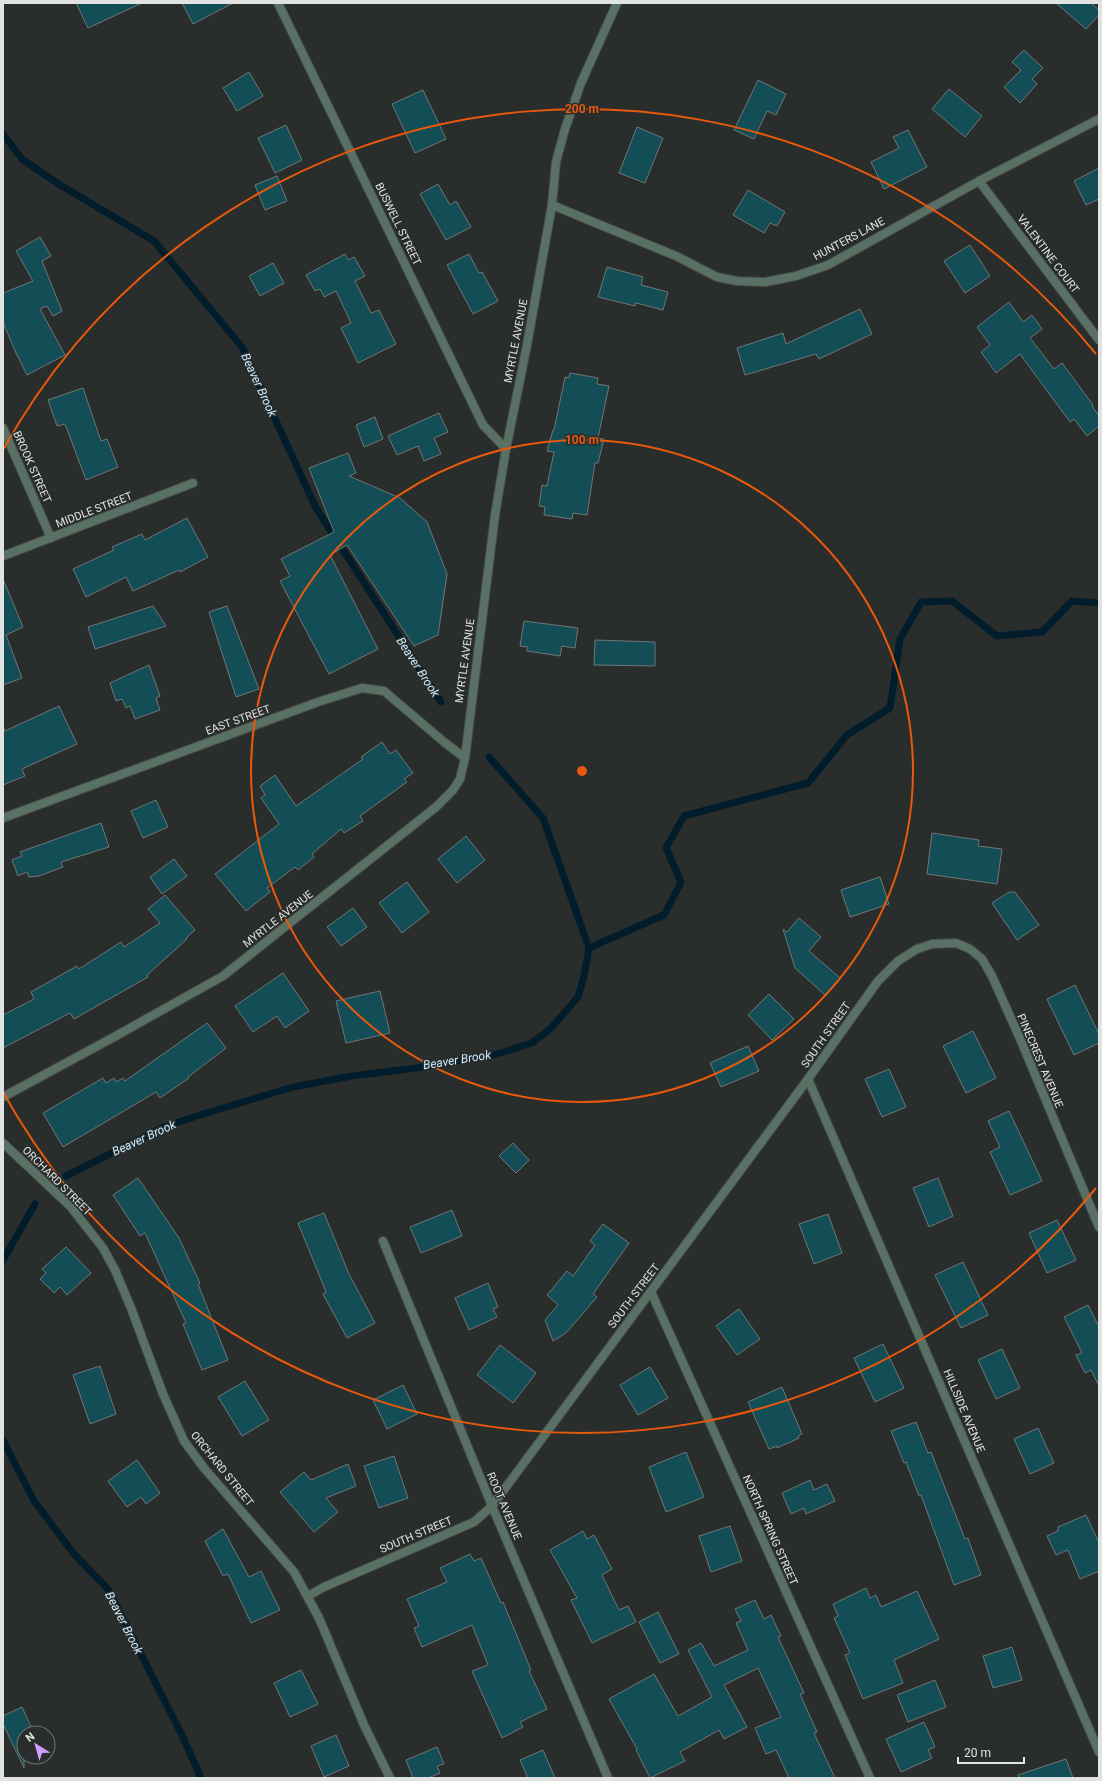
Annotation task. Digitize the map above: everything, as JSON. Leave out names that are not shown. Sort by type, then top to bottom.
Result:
[{"type":"street","name":"BUSWELL STREET","points":[[278,3],[483,425],[506,449]]},
{"type":"street","name":"MYRTLE AVENUE","points":[[3,1097],[224,976],[436,807],[453,790],[460,779],[495,516],[506,449],[552,205],[556,162],[565,129],[581,83],[617,3]]},
{"type":"street","name":"HUNTERS LANE","points":[[552,205],[676,256],[717,277],[737,281],[765,282],[796,276],[828,264],[979,181],[1099,119]]},
{"type":"street","name":"VALENTINE COURT","points":[[979,181],[1099,340]]},
{"type":"street","name":"BROOK STREET","points":[[3,428],[51,538]]},
{"type":"street","name":"MIDDLE STREET","points":[[3,556],[193,484]]},
{"type":"street","name":"EAST STREET","points":[[3,818],[318,702],[362,688],[384,691],[464,758]]},
{"type":"street","name":"PINECREST AVENUE","points":[[927,945],[956,943],[970,949],[982,959],[992,976],[1099,1227]]},
{"type":"street","name":"SOUTH STREET","points":[[308,1596],[324,1587],[474,1522],[492,1506],[808,1079],[878,981],[898,961],[927,945]]},
{"type":"street","name":"HILLSIDE AVENUE","points":[[808,1079],[1099,1752]]},
{"type":"street","name":"ORCHARD STREET","points":[[3,1143],[70,1206],[103,1248],[118,1276],[163,1394],[184,1441],[204,1468],[294,1572],[308,1596],[364,1725],[390,1778]]},
{"type":"street","name":"ROOT AVENUE","points":[[383,1241],[492,1506],[608,1778]]},
{"type":"street","name":"NORTH SPRING STREET","points":[[650,1292],[870,1778]]},
{"type":"building","points":[[76,3],[142,3],[88,28]]},
{"type":"building","points":[[182,3],[233,3],[193,24]]},
{"type":"building","points":[[1056,3],[1091,3],[1099,10],[1099,15],[1086,29]]},
{"type":"building","points":[[1024,50],[1043,68],[1032,79],[1037,84],[1020,103],[1004,87],[1021,70],[1012,62]]},
{"type":"building","points":[[249,72],[263,96],[237,111],[223,88]]},
{"type":"building","points":[[758,80],[786,94],[776,115],[767,111],[754,139],[734,130]]},
{"type":"building","points":[[949,89],[982,116],[965,137],[932,109]]},
{"type":"building","points":[[423,90],[446,139],[415,153],[392,104]]},
{"type":"building","points":[[286,125],[302,160],[275,173],[258,138]]},
{"type":"building","points":[[637,127],[663,138],[645,183],[619,173]]},
{"type":"building","points":[[908,130],[927,167],[884,189],[871,162],[899,148],[893,137]]},
{"type":"building","points":[[1099,168],[1099,199],[1086,205],[1074,181]]},
{"type":"building","points":[[277,176],[287,201],[265,210],[255,185]]},
{"type":"building","points":[[438,184],[450,205],[456,201],[471,227],[446,240],[420,194]]},
{"type":"building","points":[[748,190],[785,212],[777,226],[770,223],[764,233],[733,215]]},
{"type":"building","points":[[40,237],[51,256],[42,261],[62,311],[53,316],[47,306],[40,309],[65,355],[27,375],[3,322],[3,293],[33,281],[16,251]]},
{"type":"building","points":[[970,245],[990,276],[965,293],[944,261]]},
{"type":"building","points":[[345,254],[348,260],[354,257],[365,276],[355,281],[371,313],[379,310],[396,344],[358,363],[341,328],[351,323],[336,291],[324,297],[320,289],[315,291],[306,275]]},
{"type":"building","points":[[469,254],[479,273],[482,272],[498,301],[473,314],[447,265]]},
{"type":"building","points":[[273,263],[284,283],[260,296],[249,276]]},
{"type":"building","points":[[607,267],[643,277],[641,285],[668,292],[663,310],[636,303],[635,306],[598,297]]},
{"type":"building","points":[[1009,302],[1023,322],[1032,315],[1042,329],[1030,338],[1054,369],[1062,363],[1093,405],[1092,406],[1099,416],[1099,426],[1087,436],[1074,419],[1070,422],[1020,354],[996,373],[981,352],[990,345],[977,327]]},
{"type":"building","points":[[860,309],[872,334],[819,359],[816,354],[745,375],[737,348],[783,333],[786,344]]},
{"type":"building","points":[[570,373],[598,378],[597,384],[609,386],[598,438],[604,439],[598,463],[595,463],[587,515],[573,513],[572,519],[544,515],[545,507],[539,506],[542,485],[547,486],[554,452],[547,451],[554,430],[565,377],[569,378]]},
{"type":"building","points":[[83,388],[101,441],[107,439],[118,467],[86,480],[65,424],[57,426],[48,400]]},
{"type":"building","points":[[439,413],[448,432],[434,438],[441,454],[424,461],[418,446],[397,455],[388,436]]},
{"type":"building","points":[[375,417],[383,439],[364,447],[356,425]]},
{"type":"building","points":[[348,453],[356,473],[349,476],[400,498],[427,522],[447,574],[438,635],[414,646],[347,545],[330,555],[378,649],[329,674],[280,581],[290,576],[281,559],[334,532],[309,468]]},
{"type":"building","points":[[187,518],[208,557],[180,572],[179,570],[133,591],[126,577],[86,597],[73,569],[114,550],[112,547],[142,534],[145,540]]},
{"type":"building","points":[[3,579],[23,627],[6,635],[22,678],[3,685]]},
{"type":"building","points":[[153,606],[166,626],[95,649],[88,627]]},
{"type":"building","points":[[227,606],[259,689],[236,697],[209,612]]},
{"type":"building","points":[[524,621],[578,628],[575,648],[562,646],[560,656],[527,651],[527,647],[520,646]]},
{"type":"building","points":[[595,640],[655,642],[655,666],[594,665]]},
{"type":"building","points":[[149,665],[160,696],[156,698],[160,710],[135,719],[130,706],[126,708],[122,699],[116,701],[110,683]]},
{"type":"building","points":[[59,706],[77,744],[22,769],[25,776],[3,785],[3,726],[5,731]]},
{"type":"building","points":[[382,742],[390,754],[396,750],[413,773],[404,779],[407,782],[360,816],[363,821],[344,833],[341,829],[312,854],[314,857],[298,870],[295,867],[267,888],[270,892],[246,911],[215,874],[279,824],[261,798],[265,795],[260,786],[275,775],[296,806],[363,759],[361,757]]},
{"type":"building","points":[[156,800],[168,827],[143,838],[131,811]]},
{"type":"building","points":[[101,823],[109,847],[61,862],[63,867],[39,876],[29,877],[27,872],[18,876],[12,860],[22,856],[20,852]]},
{"type":"building","points":[[932,833],[979,840],[978,846],[1002,849],[997,884],[927,874]]},
{"type":"building","points":[[466,836],[485,860],[457,883],[438,859]]},
{"type":"building","points":[[174,859],[187,876],[162,894],[150,877]]},
{"type":"building","points":[[880,877],[889,904],[850,917],[841,890]]},
{"type":"building","points":[[407,882],[429,912],[402,933],[379,903]]},
{"type":"building","points":[[1009,892],[1015,892],[1039,925],[1017,940],[992,903]]},
{"type":"building","points":[[165,895],[195,930],[147,975],[148,977],[74,1019],[70,1013],[3,1048],[3,1015],[34,999],[31,992],[77,966],[79,969],[121,942],[124,947],[160,923],[148,909]]},
{"type":"building","points":[[353,908],[367,927],[341,946],[327,927]]},
{"type":"building","points":[[799,918],[821,937],[809,951],[840,978],[825,995],[795,968],[783,929],[787,932]]},
{"type":"building","points":[[283,973],[309,1011],[285,1028],[277,1016],[253,1032],[235,1006]]},
{"type":"building","points":[[1075,985],[1099,1034],[1099,1043],[1074,1055],[1047,999]]},
{"type":"building","points":[[380,991],[390,1033],[346,1043],[336,1001]]},
{"type":"building","points":[[769,994],[794,1019],[772,1040],[748,1015]]},
{"type":"building","points":[[207,1023],[226,1048],[188,1077],[189,1078],[160,1098],[156,1092],[63,1147],[43,1113],[103,1078],[106,1083],[114,1078],[116,1082],[123,1078],[125,1081]]},
{"type":"building","points":[[973,1031],[996,1078],[966,1093],[943,1046]]},
{"type":"building","points":[[748,1046],[759,1071],[721,1087],[710,1063]]},
{"type":"building","points":[[889,1069],[906,1107],[882,1117],[865,1079]]},
{"type":"building","points":[[1009,1111],[1042,1181],[1010,1195],[990,1152],[1000,1147],[988,1121]]},
{"type":"building","points":[[513,1143],[529,1160],[516,1173],[499,1156]]},
{"type":"building","points":[[138,1178],[179,1238],[200,1283],[198,1284],[228,1360],[202,1370],[183,1324],[186,1323],[145,1233],[140,1236],[113,1195]]},
{"type":"building","points":[[938,1178],[953,1216],[929,1227],[913,1188]]},
{"type":"building","points":[[452,1210],[462,1236],[421,1253],[410,1227]]},
{"type":"building","points":[[324,1213],[349,1274],[375,1323],[347,1338],[323,1294],[326,1292],[298,1223]]},
{"type":"building","points":[[828,1214],[842,1253],[814,1264],[799,1224]]},
{"type":"building","points":[[1057,1220],[1076,1260],[1047,1273],[1029,1233]]},
{"type":"building","points":[[603,1224],[629,1243],[593,1294],[597,1297],[566,1333],[553,1341],[545,1320],[558,1305],[547,1295],[567,1271],[573,1276],[595,1245],[590,1241]]},
{"type":"building","points":[[66,1247],[91,1273],[67,1295],[60,1287],[54,1293],[40,1279],[46,1273],[42,1269]]},
{"type":"building","points":[[963,1262],[988,1315],[961,1328],[935,1275]]},
{"type":"building","points":[[488,1283],[498,1307],[493,1309],[497,1317],[469,1330],[455,1298]]},
{"type":"building","points":[[1088,1305],[1099,1327],[1099,1386],[1091,1370],[1085,1373],[1076,1355],[1082,1353],[1064,1317]]},
{"type":"building","points":[[739,1309],[760,1339],[737,1355],[716,1326]]},
{"type":"building","points":[[883,1344],[904,1388],[875,1402],[854,1358]]},
{"type":"building","points":[[500,1345],[536,1373],[513,1403],[477,1375]]},
{"type":"building","points":[[1002,1349],[1020,1388],[996,1399],[978,1360]]},
{"type":"building","points":[[100,1366],[116,1414],[90,1424],[73,1375]]},
{"type":"building","points":[[650,1367],[668,1398],[638,1415],[620,1385]]},
{"type":"building","points":[[245,1381],[269,1420],[242,1436],[218,1397]]},
{"type":"building","points":[[403,1385],[417,1414],[387,1429],[373,1400]]},
{"type":"building","points":[[782,1387],[802,1434],[798,1436],[799,1438],[777,1448],[777,1446],[769,1449],[748,1402]]},
{"type":"building","points":[[916,1422],[928,1453],[931,1452],[965,1539],[968,1538],[981,1575],[954,1585],[921,1495],[919,1496],[906,1462],[904,1463],[891,1431]]},
{"type":"building","points":[[1038,1428],[1054,1463],[1030,1474],[1014,1439]]},
{"type":"building","points":[[686,1452],[704,1497],[666,1512],[649,1467]]},
{"type":"building","points":[[394,1456],[408,1498],[379,1508],[364,1466]]},
{"type":"building","points":[[137,1460],[160,1493],[146,1504],[141,1497],[127,1507],[108,1481]]},
{"type":"building","points":[[348,1464],[356,1486],[326,1498],[338,1512],[314,1532],[280,1492],[304,1472],[311,1480]]},
{"type":"building","points":[[810,1480],[814,1490],[827,1484],[835,1501],[806,1514],[804,1508],[791,1514],[782,1493]]},
{"type":"building","points":[[1086,1515],[1099,1543],[1099,1571],[1080,1579],[1068,1550],[1056,1555],[1047,1536],[1058,1531],[1058,1527]]},
{"type":"building","points":[[730,1526],[742,1561],[711,1572],[699,1536]]},
{"type":"building","points":[[223,1529],[249,1577],[261,1571],[280,1610],[251,1623],[228,1574],[223,1576],[205,1541]]},
{"type":"building","points":[[583,1531],[587,1539],[594,1535],[612,1569],[602,1575],[619,1610],[628,1606],[636,1622],[592,1643],[571,1600],[577,1598],[550,1550]]},
{"type":"building","points":[[470,1554],[474,1561],[481,1558],[501,1603],[503,1602],[531,1670],[529,1671],[547,1709],[520,1722],[523,1727],[502,1738],[472,1671],[488,1665],[472,1625],[422,1647],[414,1628],[419,1626],[407,1599],[447,1582],[440,1568]]},
{"type":"building","points":[[866,1588],[870,1598],[876,1595],[881,1607],[917,1591],[939,1639],[894,1660],[903,1683],[863,1699],[845,1655],[850,1653],[834,1618],[838,1616],[833,1604]]},
{"type":"building","points":[[755,1600],[764,1619],[771,1615],[781,1636],[778,1637],[804,1693],[800,1694],[817,1732],[814,1733],[835,1778],[789,1778],[776,1750],[766,1754],[755,1728],[781,1717],[758,1668],[724,1685],[747,1727],[724,1739],[719,1730],[680,1752],[685,1761],[650,1778],[636,1750],[637,1749],[609,1699],[654,1674],[678,1716],[712,1697],[688,1650],[701,1643],[714,1666],[748,1650],[736,1623],[741,1621],[735,1609]]},
{"type":"building","points":[[658,1612],[679,1654],[660,1663],[639,1622]]},
{"type":"building","points":[[1012,1647],[1022,1680],[993,1688],[983,1656]]},
{"type":"building","points":[[301,1670],[318,1704],[290,1717],[274,1683]]},
{"type":"building","points":[[935,1680],[946,1707],[908,1722],[897,1695]]},
{"type":"building","points":[[22,1707],[30,1725],[16,1725],[16,1751],[3,1724],[3,1716]]},
{"type":"building","points":[[924,1722],[935,1747],[928,1750],[932,1758],[901,1772],[886,1739]]},
{"type":"building","points":[[336,1735],[349,1766],[324,1777],[311,1746]]},
{"type":"building","points":[[437,1747],[444,1764],[437,1766],[440,1773],[428,1778],[413,1778],[406,1760]]},
{"type":"building","points":[[543,1750],[555,1778],[528,1778],[520,1760]]},
{"type":"building","points":[[1066,1759],[1073,1778],[1019,1778],[1018,1775]]},
{"type":"waterway","name":"Beaver Brook","points":[[3,134],[22,159],[57,183],[154,241],[242,347],[316,508],[441,702]]},
{"type":"waterway","points":[[589,948],[664,915],[681,882],[666,848],[684,816],[808,783],[847,735],[890,708],[900,639],[921,602],[952,601],[997,636],[1042,632],[1072,601],[1099,603]]},
{"type":"waterway","name":"Beaver Brook","points":[[66,1176],[164,1127],[203,1114],[293,1087],[352,1076],[424,1067],[497,1054],[532,1043],[551,1028],[578,997],[584,976],[589,948],[543,818],[489,757]]},
{"type":"waterway","name":"Beaver Brook","points":[[3,1260],[35,1204]]},
{"type":"waterway","name":"Beaver Brook","points":[[3,1440],[34,1501],[74,1554],[108,1589],[182,1735],[201,1778]]}]
